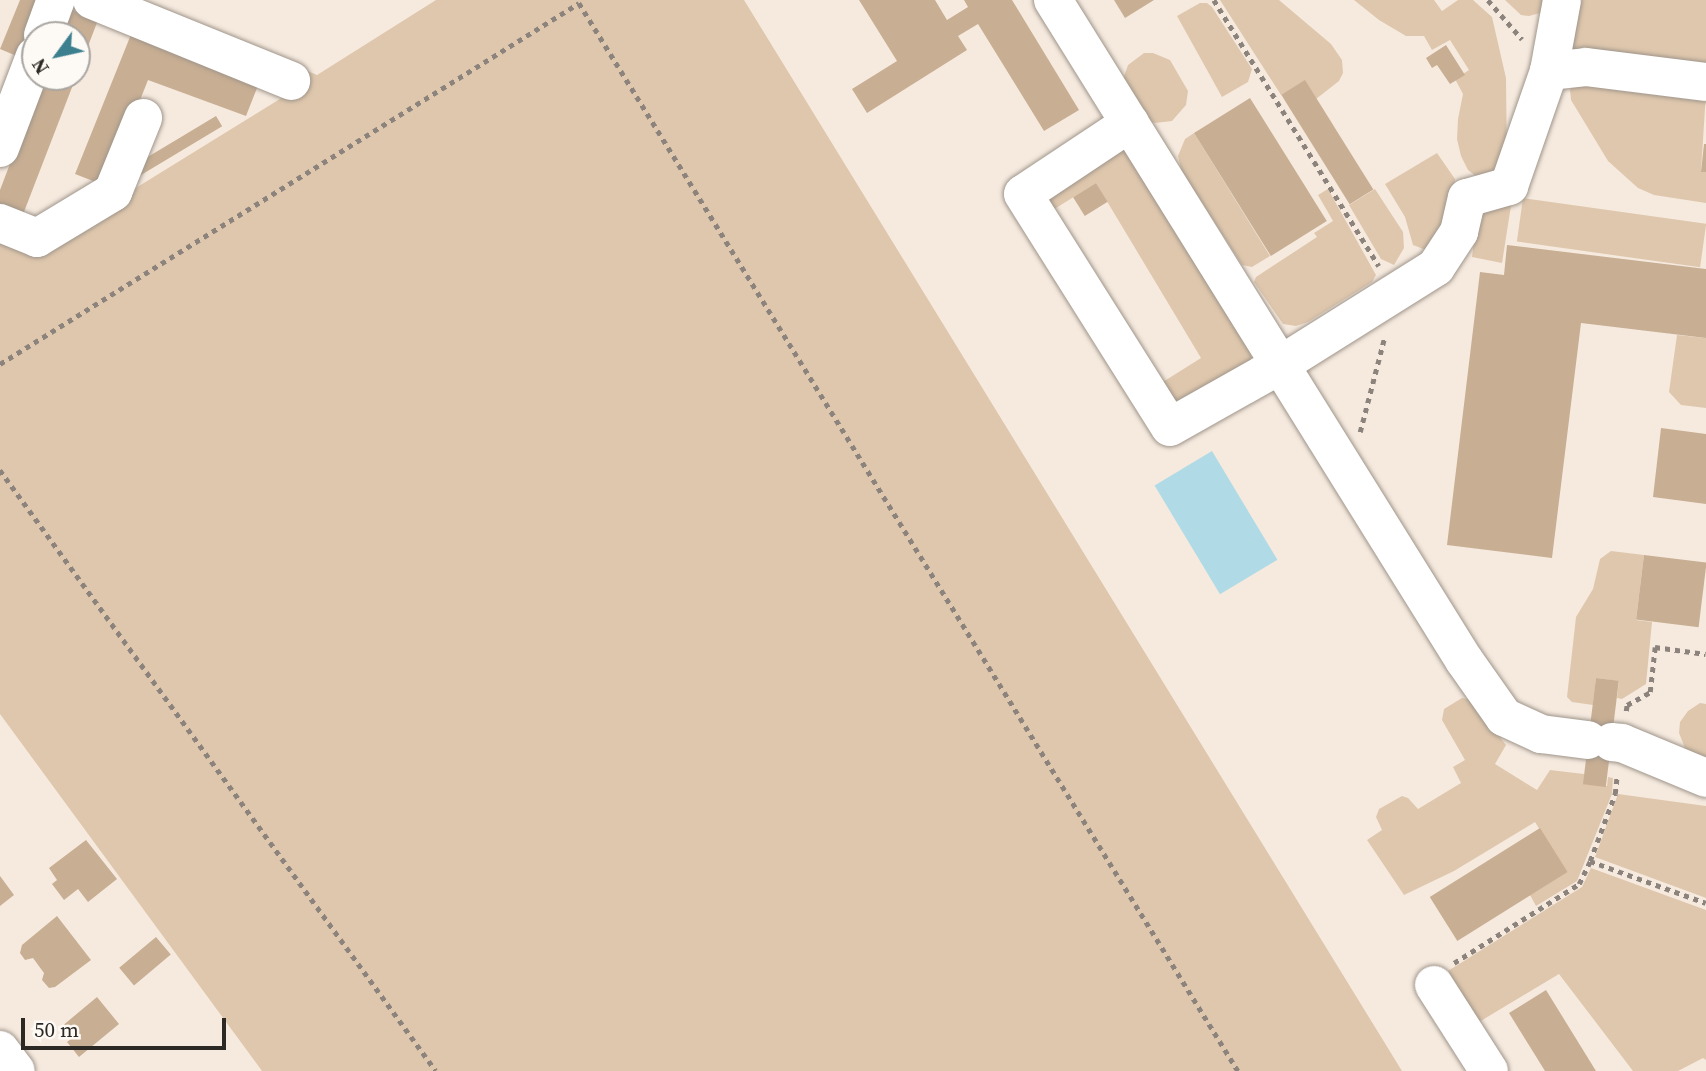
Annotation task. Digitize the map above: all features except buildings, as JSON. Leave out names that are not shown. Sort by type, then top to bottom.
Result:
[{"type":"street","points":[[48,21],[56,0]]},
{"type":"street","points":[[92,0],[291,81]]},
{"type":"street","points":[[1053,0],[1464,660],[1504,717],[1541,734],[1609,735],[1706,778]]},
{"type":"street","points":[[1130,123],[1023,194],[1170,426],[1280,365],[1436,267],[1459,232],[1467,198],[1509,186],[1549,71],[1562,0]]},
{"type":"street","points":[[1549,71],[1586,67],[1706,82]]},
{"type":"street","points":[[0,148],[22,91]]},
{"type":"street","points":[[0,223],[37,238],[113,192],[143,118]]},
{"type":"street","points":[[1438,978],[1489,1071]]},
{"type":"street","points":[[0,1050],[16,1071]]},
{"type":"path","points":[[1214,0],[1395,292],[1358,442],[1345,468]]},
{"type":"path","points":[[1488,0],[1549,71]]},
{"type":"path","points":[[0,365],[579,3],[1238,1071]]},
{"type":"path","points":[[0,470],[436,1071]]},
{"type":"path","points":[[1438,978],[1579,884],[1615,794],[1609,735],[1626,717],[1627,705],[1650,692],[1655,648],[1706,654]]},
{"type":"path","points":[[1590,861],[1706,904]]},
{"type":"shaded area","points":[[141,0],[317,75],[436,0],[744,0],[1402,1071],[262,1071],[0,714],[0,234],[37,249],[309,81]]},
{"type":"shaded area","points":[[1220,0],[1279,0],[1331,44],[1342,60],[1343,73],[1339,81],[1316,99],[1305,81],[1281,95]]},
{"type":"shaded area","points":[[1354,0],[1434,0],[1442,11],[1458,0],[1473,0],[1492,17],[1506,78],[1507,166],[1481,180],[1468,170],[1461,156],[1457,139],[1463,94],[1455,79],[1469,70],[1450,40],[1432,50],[1424,36],[1406,36],[1379,20]]},
{"type":"shaded area","points":[[1505,0],[1550,0],[1540,13],[1529,16],[1521,15]]},
{"type":"shaded area","points":[[1571,0],[1706,0],[1706,72],[1572,49]]},
{"type":"shaded area","points":[[1200,3],[1207,3],[1212,7],[1252,69],[1248,82],[1222,97],[1177,16]]},
{"type":"shaded area","points":[[1144,53],[1153,53],[1170,60],[1188,91],[1186,105],[1172,121],[1155,123],[1145,120],[1122,82],[1128,65]]},
{"type":"shaded area","points":[[1577,81],[1706,93],[1701,171],[1706,172],[1706,203],[1654,195],[1638,188],[1608,161],[1571,100],[1570,90]]},
{"type":"shaded area","points":[[1194,133],[1270,256],[1252,267],[1242,265],[1181,170],[1178,156],[1185,139]]},
{"type":"shaded area","points":[[1117,149],[1126,151],[1252,353],[1249,364],[1183,404],[1173,400],[1158,385],[1201,358],[1096,183],[1048,213],[1038,196]]},
{"type":"shaded area","points":[[1437,153],[1455,179],[1450,214],[1426,250],[1413,245],[1405,217],[1385,184]]},
{"type":"shaded area","points":[[1328,189],[1376,275],[1372,282],[1308,322],[1296,326],[1283,324],[1254,282],[1256,277],[1317,237],[1314,233],[1333,221],[1318,195]]},
{"type":"shaded area","points":[[1375,189],[1403,232],[1404,248],[1394,265],[1381,259],[1349,205]]},
{"type":"shaded area","points":[[1523,198],[1706,224],[1700,267],[1517,242]]},
{"type":"shaded area","points":[[1512,199],[1502,263],[1472,257],[1478,212]]},
{"type":"shaded area","points":[[1677,335],[1706,338],[1706,408],[1681,405],[1669,392]]},
{"type":"shaded area","points":[[1611,551],[1644,555],[1636,620],[1652,622],[1646,684],[1622,699],[1617,698],[1619,681],[1596,678],[1593,705],[1572,702],[1567,697],[1576,617],[1593,589],[1600,559]]},
{"type":"shaded area","points":[[1462,698],[1471,700],[1506,745],[1495,764],[1537,790],[1550,770],[1584,774],[1584,784],[1607,786],[1608,777],[1613,778],[1612,794],[1577,881],[1536,906],[1530,895],[1566,872],[1535,822],[1454,871],[1404,895],[1367,840],[1382,830],[1376,817],[1379,809],[1402,796],[1408,798],[1418,809],[1461,783],[1453,767],[1465,760],[1442,720],[1444,709]]},
{"type":"shaded area","points":[[1700,703],[1706,704],[1706,761],[1687,753],[1679,733],[1680,722],[1688,711]]},
{"type":"shaded area","points":[[1618,794],[1706,806],[1706,898],[1595,857]]},
{"type":"shaded area","points":[[1591,868],[1706,910],[1706,1060],[1703,1058],[1678,1071],[1633,1071],[1559,974],[1479,1022],[1448,971],[1582,887]]},
{"type":"water","points":[[1212,451],[1277,560],[1220,594],[1155,486]]}]
